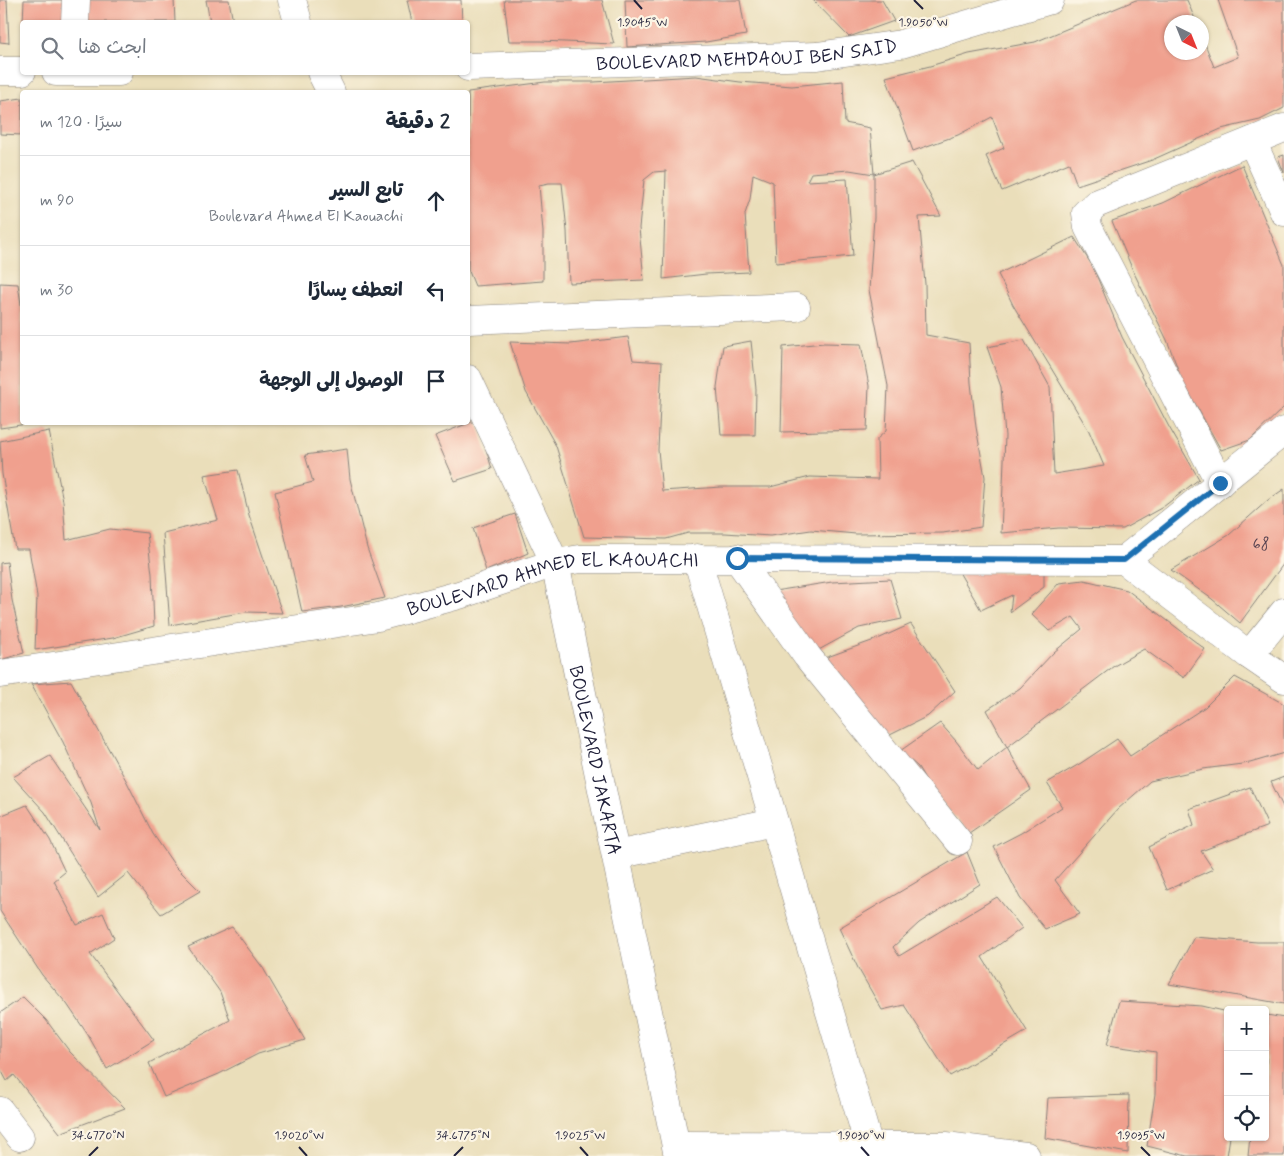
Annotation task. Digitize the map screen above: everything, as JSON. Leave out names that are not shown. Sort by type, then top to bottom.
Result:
[{"type":"street","points":[[75,20],[76,0]]},
{"type":"street","points":[[292,0],[297,20]]},
{"type":"street","name":"BOULEVARD MEHDAOUI BEN SAID","points":[[470,66],[817,56],[901,44],[1050,0]]},
{"type":"street","points":[[0,71],[20,72]]},
{"type":"street","points":[[322,75],[330,90]]},
{"type":"street","points":[[1220,483],[1088,227],[1086,213],[1096,204],[1284,128]]},
{"type":"street","points":[[1252,141],[1284,212]]},
{"type":"street","points":[[470,320],[796,307]]},
{"type":"street","name":"BOULEVARD JAKARTA","points":[[470,384],[555,563],[677,1151]]},
{"type":"street","points":[[1284,431],[1124,560],[1249,655],[1284,679]]},
{"type":"street","points":[[697,558],[871,1151]]},
{"type":"street","points":[[737,558],[806,656],[958,841]]},
{"type":"street","name":"BOULEVARD AHMED EL KAOUACHI","points":[[0,674],[378,617],[459,595],[555,563],[580,559],[1124,560]]},
{"type":"street","points":[[1249,655],[1284,612]]},
{"type":"street","points":[[616,855],[774,822]]},
{"type":"street","points":[[0,1111],[20,1137]]},
{"type":"street","points":[[677,1151],[871,1151],[946,1146],[1026,1156]]},
{"type":"building","points":[[0,0],[7,0],[9,43],[0,42]]},
{"type":"building","points":[[24,0],[66,0],[66,20],[23,20]]},
{"type":"building","points":[[84,0],[174,0],[175,20],[83,20]]},
{"type":"building","points":[[206,0],[229,0],[233,20],[210,20]]},
{"type":"building","points":[[407,0],[461,0],[462,20],[412,20]]},
{"type":"building","points":[[504,0],[602,0],[614,44],[509,41]]},
{"type":"building","points":[[625,0],[740,0],[746,35],[706,42],[627,47]]},
{"type":"building","points":[[813,0],[882,0],[894,21],[849,37]]},
{"type":"building","points":[[1136,0],[1187,0],[1193,15],[1164,15],[1164,60],[1209,60],[1209,54],[1214,67],[1238,57],[1218,0],[1284,0],[1284,108],[1260,120],[1221,129],[1152,160],[1077,185],[1069,163],[1002,191],[986,156],[1004,148],[992,117],[958,135],[913,151],[886,77],[969,54],[1035,42]]},
{"type":"building","points":[[696,76],[792,86],[843,81],[845,123],[870,128],[874,174],[849,170],[811,173],[807,181],[847,179],[853,256],[776,263],[773,182],[753,174],[750,199],[745,214],[749,272],[663,279],[666,171],[654,172],[644,180],[639,228],[644,280],[569,283],[567,231],[562,183],[549,183],[539,185],[543,232],[543,281],[475,286],[470,274],[470,92],[545,82],[594,82]]},
{"type":"building","points":[[20,98],[20,135],[0,134],[0,101]]},
{"type":"building","points":[[1284,155],[1284,173],[1278,157]]},
{"type":"building","points":[[912,162],[941,216],[919,217],[925,284],[926,335],[969,343],[976,427],[985,477],[981,527],[943,533],[856,534],[811,530],[770,536],[688,533],[666,539],[584,537],[556,446],[526,392],[510,342],[571,344],[628,337],[633,360],[662,362],[658,450],[662,491],[721,487],[770,487],[810,477],[878,479],[877,439],[886,431],[888,386],[869,290],[874,218],[874,174]]},
{"type":"building","points":[[1242,165],[1284,265],[1284,407],[1250,440],[1221,450],[1182,380],[1167,340],[1134,273],[1112,221],[1163,203]]},
{"type":"building","points":[[1074,237],[1093,267],[1122,337],[1169,427],[1199,479],[1163,507],[1123,529],[1059,528],[1001,533],[1005,436],[1001,387],[987,347],[1024,340],[1050,387],[1054,474],[1104,466],[1089,431],[1013,305],[998,274]]},
{"type":"building","points":[[0,283],[18,284],[20,298],[21,425],[0,428]]},
{"type":"building","points":[[751,341],[756,389],[755,435],[721,435],[717,387],[723,346]]},
{"type":"building","points":[[824,343],[861,344],[869,386],[867,430],[781,432],[783,347]]},
{"type":"building","points":[[477,420],[492,469],[455,481],[435,436],[464,425],[470,425],[470,423]]},
{"type":"building","points":[[49,431],[63,501],[66,540],[110,529],[147,533],[152,574],[154,626],[113,638],[35,650],[37,596],[29,549],[15,549],[2,474],[0,441]]},
{"type":"building","points":[[347,449],[350,479],[367,548],[385,598],[341,607],[302,612],[275,492],[313,482],[305,455]]},
{"type":"building","points":[[238,470],[249,515],[282,613],[246,612],[170,625],[163,533],[218,520],[204,475]]},
{"type":"building","points":[[1284,489],[1284,563],[1240,623],[1212,599],[1171,570],[1229,535],[1268,500]]},
{"type":"building","points":[[515,514],[528,553],[486,571],[473,528]]},
{"type":"building","points":[[7,562],[12,600],[24,653],[0,660],[0,563]]},
{"type":"building","points":[[959,572],[1044,573],[1044,587],[1010,612],[1012,595],[981,610]]},
{"type":"building","points":[[890,579],[902,619],[859,628],[815,652],[768,592],[832,582]]},
{"type":"building","points":[[1084,580],[1127,590],[1205,649],[1184,678],[1144,649],[1114,666],[1007,747],[987,710],[1020,688],[1054,652],[1082,629],[1073,617],[1049,631],[1031,614],[1059,583]]},
{"type":"building","points":[[911,624],[955,691],[928,716],[886,737],[819,660],[880,638]]},
{"type":"building","points":[[1235,677],[1284,704],[1284,753],[1250,763],[1203,769],[1150,781],[1118,809],[1055,880],[1080,914],[1045,929],[1020,898],[994,847],[1021,833],[1062,807],[1047,783],[1117,739],[1130,756],[1205,707]]},
{"type":"building","points":[[71,681],[127,782],[153,834],[175,866],[200,891],[161,914],[128,873],[98,897],[45,812],[13,777],[50,756],[100,830],[91,803],[63,742],[31,684]]},
{"type":"building","points":[[940,723],[978,770],[1007,747],[1031,790],[969,833],[935,795],[918,767],[900,751]]},
{"type":"building","points":[[1284,777],[1284,809],[1271,782]]},
{"type":"building","points":[[1250,787],[1268,826],[1201,851],[1213,869],[1167,890],[1149,847],[1194,825],[1189,809]]},
{"type":"building","points":[[27,805],[50,840],[65,872],[54,881],[77,925],[103,913],[114,938],[90,954],[154,1040],[107,1069],[88,1035],[67,1004],[42,975],[0,911],[0,816]]},
{"type":"building","points":[[967,852],[980,884],[919,923],[893,947],[899,956],[997,897],[1022,928],[982,957],[1027,1031],[950,1076],[904,1005],[882,1010],[858,968],[839,928]]},
{"type":"building","points":[[232,927],[263,968],[305,1040],[258,1054],[219,1074],[164,1097],[149,1063],[230,1020],[220,992],[188,947]]},
{"type":"building","points":[[1194,937],[1284,942],[1284,1004],[1169,984]]},
{"type":"building","points":[[23,997],[46,1020],[70,1052],[125,1108],[60,1133],[14,1075],[7,1081],[0,1068],[0,1013]]},
{"type":"building","points":[[1119,1001],[1202,1006],[1224,1011],[1224,1141],[1229,1141],[1227,1156],[1187,1156],[1147,1146],[1155,1094],[1156,1052],[1107,1045]]},
{"type":"building","points":[[1269,1015],[1284,1018],[1284,1156],[1248,1156],[1250,1141],[1269,1141]]},
{"type":"building","points":[[1129,1095],[1128,1153],[1045,1138],[1048,1098]]},
{"type":"route","points":[[737,558],[1124,560],[1220,483]]}]
